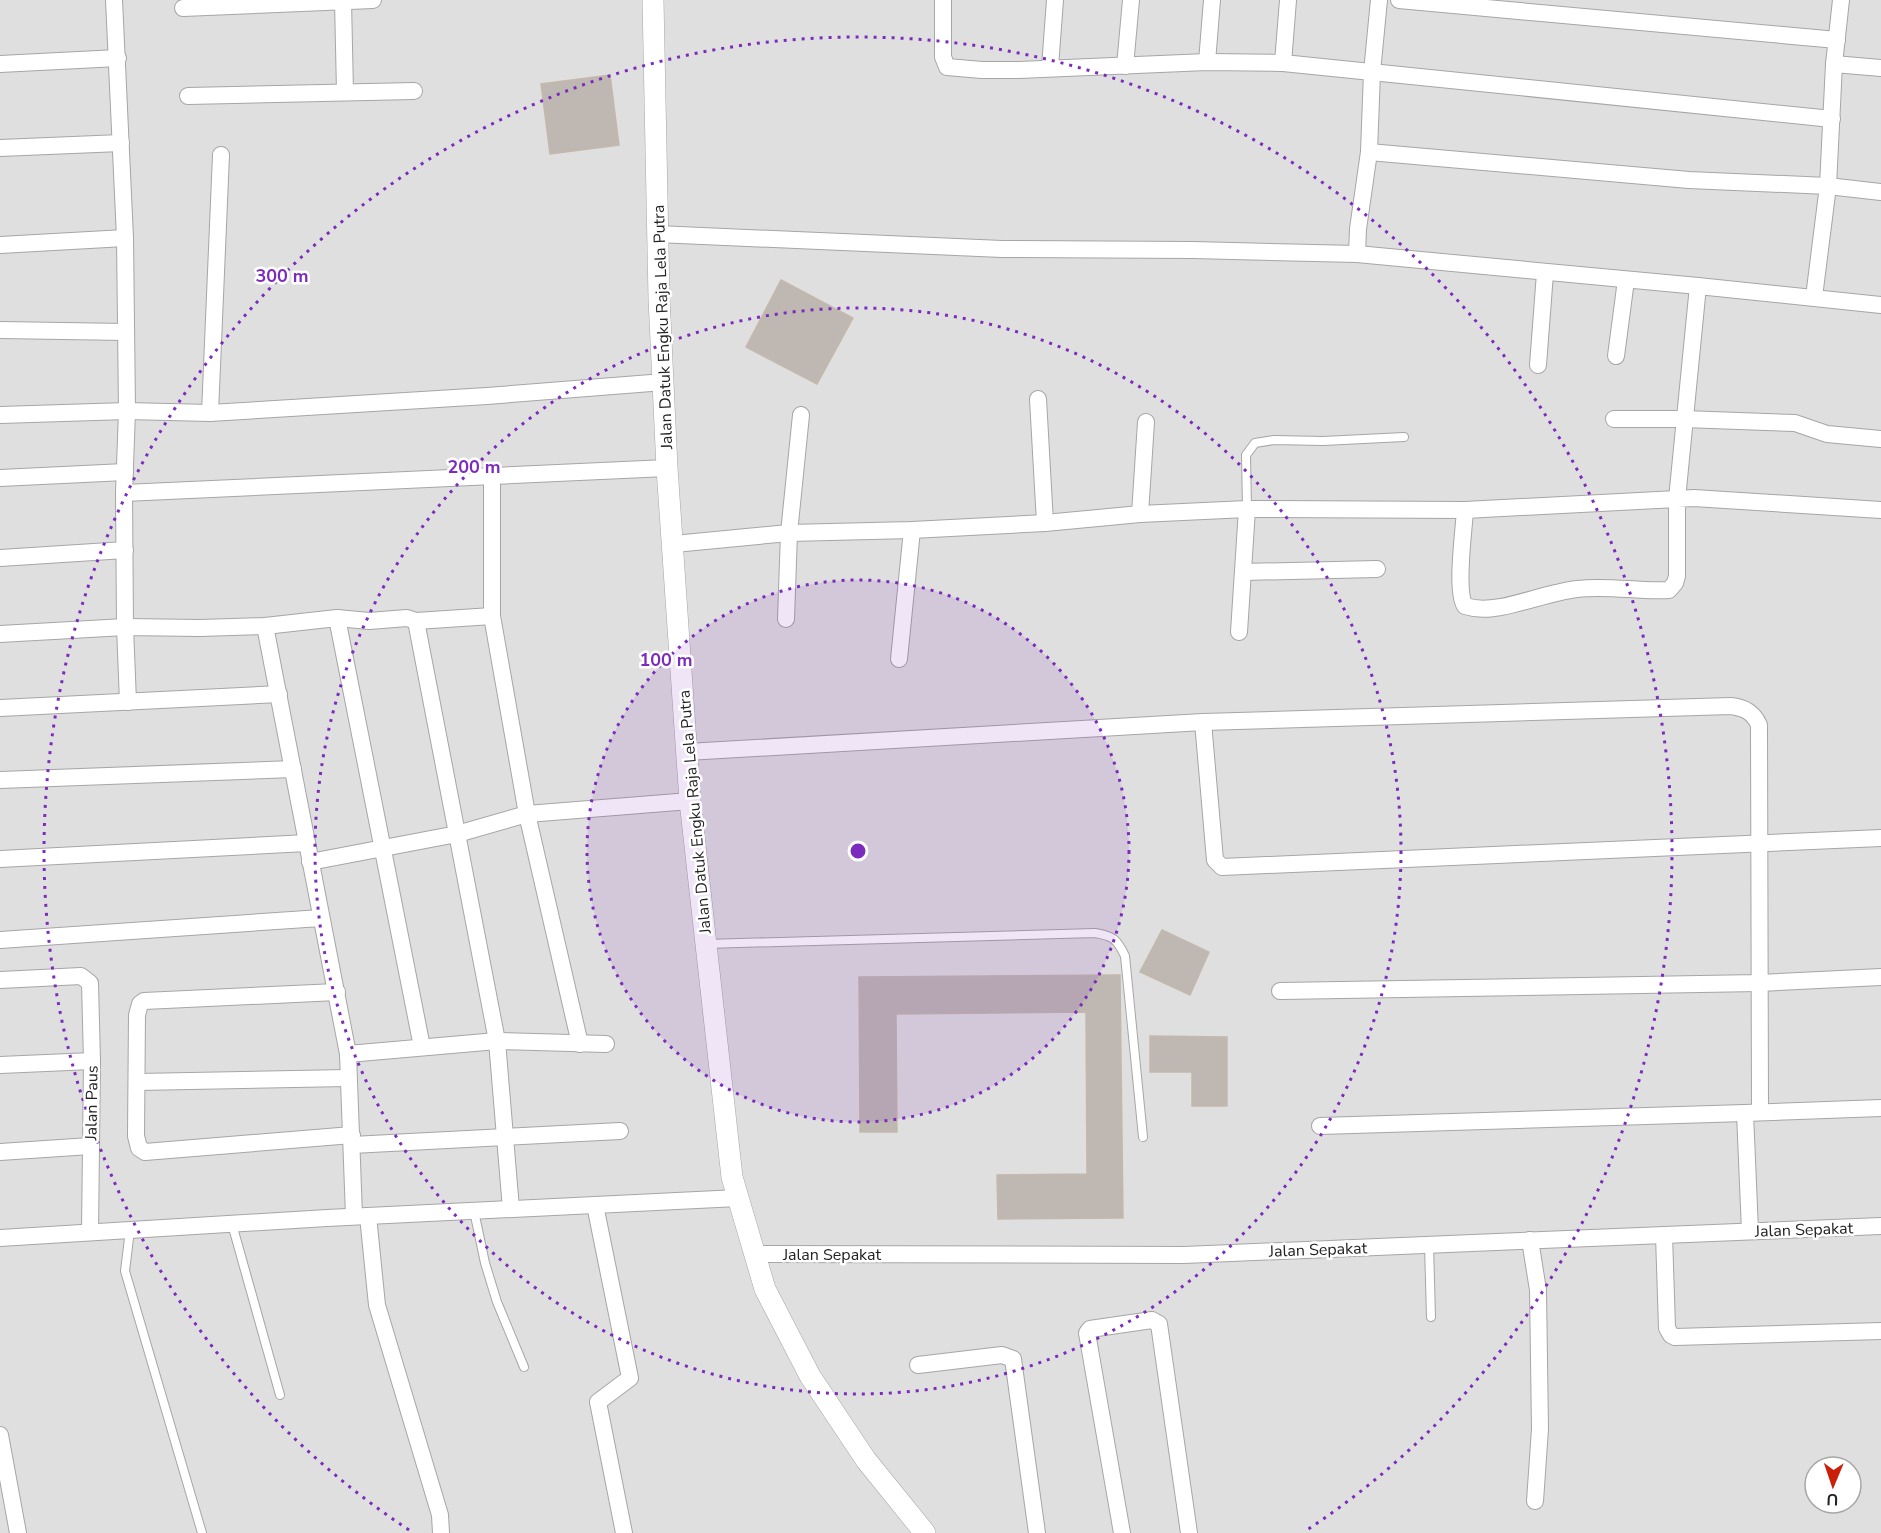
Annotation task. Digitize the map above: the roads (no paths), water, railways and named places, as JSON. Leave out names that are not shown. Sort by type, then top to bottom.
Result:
[{"type":"street","points":[[114,0],[125,238],[127,411],[124,493],[128,702]]},
{"type":"street","points":[[183,8],[373,0]]},
{"type":"street","name":"Jalan Datuk Engku Raja Lela Putra","points":[[653,0],[657,234],[667,468],[690,801],[732,1177],[765,1289],[810,1376],[866,1460],[925,1533]]},
{"type":"street","points":[[943,0],[943,57],[947,67],[982,70],[1207,62],[1283,63],[1832,119]]},
{"type":"street","points":[[1050,67],[1055,0]]},
{"type":"street","points":[[1125,66],[1131,0]]},
{"type":"street","points":[[1207,62],[1212,0]]},
{"type":"street","points":[[1283,63],[1288,0]]},
{"type":"street","points":[[1358,254],[1358,229],[1369,152],[1372,72],[1379,0]]},
{"type":"street","points":[[1399,0],[1837,40]]},
{"type":"street","points":[[1814,297],[1828,186],[1834,64],[1841,0]]},
{"type":"street","points":[[343,1],[345,92]]},
{"type":"street","points":[[0,64],[117,58]]},
{"type":"street","points":[[1834,64],[1881,68]]},
{"type":"street","points":[[188,96],[414,92]]},
{"type":"street","points":[[0,148],[121,142]]},
{"type":"street","points":[[1369,152],[1689,180],[1828,186],[1881,192]]},
{"type":"street","points":[[210,412],[221,155]]},
{"type":"street","points":[[657,234],[1002,249],[1358,254],[1881,305]]},
{"type":"street","points":[[0,245],[125,238]]},
{"type":"street","points":[[1538,365],[1545,273]]},
{"type":"street","points":[[1616,356],[1626,280]]},
{"type":"street","points":[[1465,510],[1461,600],[1465,606],[1481,609],[1524,602],[1578,588],[1616,587],[1652,591],[1669,590],[1675,584],[1677,576],[1677,499],[1698,286]]},
{"type":"street","points":[[0,330],[126,332]]},
{"type":"street","points":[[0,415],[127,411],[210,412],[487,396],[664,382]]},
{"type":"street","points":[[1038,399],[1045,523]]},
{"type":"street","points":[[786,619],[789,533],[801,415]]},
{"type":"street","points":[[1614,419],[1795,423],[1827,434],[1881,439]]},
{"type":"street","points":[[1140,514],[1146,422]]},
{"type":"street","points":[[124,493],[667,468]]},
{"type":"street","points":[[0,478],[125,472]]},
{"type":"street","points":[[492,476],[492,616],[527,814],[580,1044]]},
{"type":"street","points":[[674,544],[789,533],[912,530],[1247,509],[1465,510],[1694,498],[1881,510]]},
{"type":"street","points":[[1239,632],[1247,509]]},
{"type":"street","points":[[899,659],[912,530]]},
{"type":"street","points":[[0,558],[125,550]]},
{"type":"street","points":[[1243,572],[1377,569]]},
{"type":"street","points":[[0,634],[125,627],[265,626],[337,618],[369,621],[407,618],[416,621],[492,616]]},
{"type":"street","points":[[337,618],[422,1047]]},
{"type":"street","points":[[416,621],[497,1041],[511,1209]]},
{"type":"street","points":[[265,626],[348,1054],[352,1140],[361,1216],[377,1305],[440,1515],[441,1533]]},
{"type":"street","points":[[0,708],[279,694]]},
{"type":"street","points":[[687,752],[1203,722],[1731,705],[1740,707],[1755,715],[1759,725],[1759,983],[1752,1112],[1750,1231]]},
{"type":"street","points":[[1203,722],[1215,860],[1221,867],[1881,838]]},
{"type":"street","points":[[0,780],[293,769]]},
{"type":"street","points":[[310,862],[457,834],[527,814],[690,801]]},
{"type":"street","points":[[0,859],[307,843]]},
{"type":"street","points":[[0,940],[321,918]]},
{"type":"street","name":"Jalan Paus","points":[[0,980],[55,976],[84,977],[90,983],[93,1060],[90,1232]]},
{"type":"street","points":[[1280,991],[1759,983],[1881,977]]},
{"type":"street","points":[[337,992],[144,1001],[140,1004],[137,1015],[136,1136],[139,1148],[145,1152],[352,1140],[505,1138],[621,1131]]},
{"type":"street","points":[[348,1054],[497,1041],[606,1044]]},
{"type":"street","points":[[0,1065],[93,1060]]},
{"type":"street","points":[[138,1082],[348,1078]]},
{"type":"street","points":[[1320,1126],[1881,1108]]},
{"type":"street","points":[[0,1152],[90,1146]]},
{"type":"street","points":[[0,1238],[361,1216],[738,1198]]},
{"type":"street","points":[[595,1205],[630,1378],[598,1402],[624,1533]]},
{"type":"street","name":"Jalan Sepakat","points":[[755,1254],[1184,1255],[1881,1226]]},
{"type":"street","points":[[1664,1235],[1667,1328],[1675,1337],[1881,1331]]},
{"type":"street","points":[[1530,1240],[1538,1290],[1540,1429],[1535,1501]]},
{"type":"street","points":[[1122,1533],[1087,1333],[1090,1329],[1152,1320],[1159,1324],[1184,1532]]},
{"type":"street","points":[[918,1365],[1002,1355],[1013,1359],[1037,1533]]},
{"type":"street","points":[[0,1435],[18,1533]]},
{"type":"lane","points":[[1247,509],[1246,455],[1255,443],[1274,440],[1323,441],[1404,437]]},
{"type":"lane","points":[[705,944],[1095,933],[1108,935],[1119,943],[1125,956],[1143,1137]]},
{"type":"lane","points":[[474,1211],[485,1263],[497,1302],[524,1367]]},
{"type":"lane","points":[[232,1224],[280,1395]]},
{"type":"lane","points":[[130,1230],[125,1271],[202,1533]]},
{"type":"lane","points":[[1429,1245],[1431,1317]]}]
